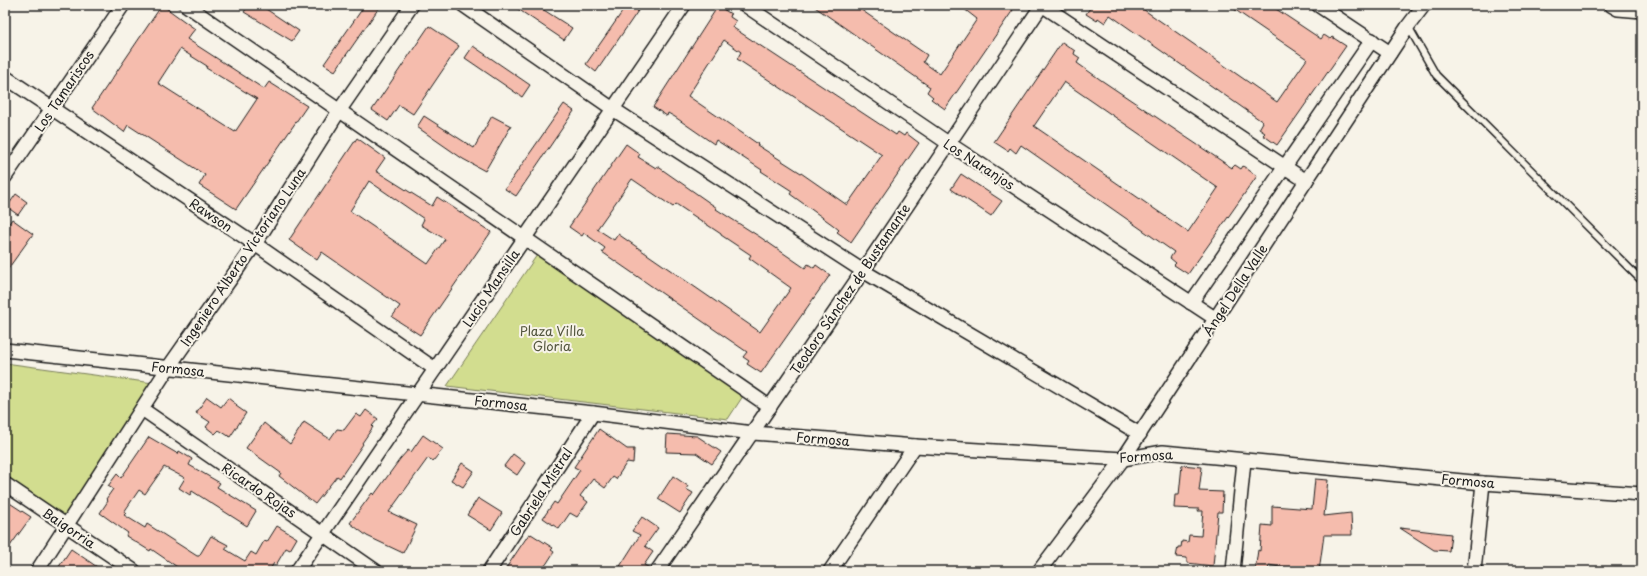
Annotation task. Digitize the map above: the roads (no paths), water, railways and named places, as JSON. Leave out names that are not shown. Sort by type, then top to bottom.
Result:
[{"type":"street","name":"Los Tamariscos","points":[[5,177],[123,5]]},
{"type":"street","points":[[186,5],[770,407]]},
{"type":"street","name":"Ingeniero Alberto Victoriano Luna","points":[[37,571],[168,368],[254,244],[339,110],[412,5]]},
{"type":"street","points":[[463,5],[613,109],[863,271],[1140,434]]},
{"type":"street","name":"Lucio Mansilla","points":[[297,571],[684,5]]},
{"type":"street","name":"Los Naranjos","points":[[745,5],[948,144],[1216,319]]},
{"type":"street","points":[[1042,5],[1306,181]]},
{"type":"street","name":"Teodoro Sánchez de Bustamante","points":[[658,571],[863,271],[1042,5]]},
{"type":"street","points":[[1318,5],[1390,53]]},
{"type":"street","name":"Ángel Della Valle","points":[[1039,571],[1123,459],[1390,53],[1424,5]]},
{"type":"street","points":[[1617,6],[1642,11]]},
{"type":"street","name":"Ángel Della Valle","points":[[1191,303],[1372,40]]},
{"type":"street","name":"Rawson","points":[[5,77],[254,244],[435,369]]},
{"type":"street","name":"Formosa","points":[[5,350],[593,413],[752,433],[915,446],[1123,459],[1163,452],[1482,483],[1642,494]]},
{"type":"street","name":"Ricardo Rojas","points":[[142,409],[376,571]]},
{"type":"street","name":"Gabriela Mistral","points":[[489,571],[593,413]]},
{"type":"street","points":[[830,571],[915,446]]},
{"type":"street","points":[[1233,571],[1244,461]]},
{"type":"street","points":[[1474,571],[1482,483]]},
{"type":"street","name":"Baigorria","points":[[5,484],[134,571]]},
{"type":"lane","points":[[1408,26],[1436,75],[1642,281]]},
{"type":"park label","name":"Plaza Villa Gloria","points":[[552,338]]}]
